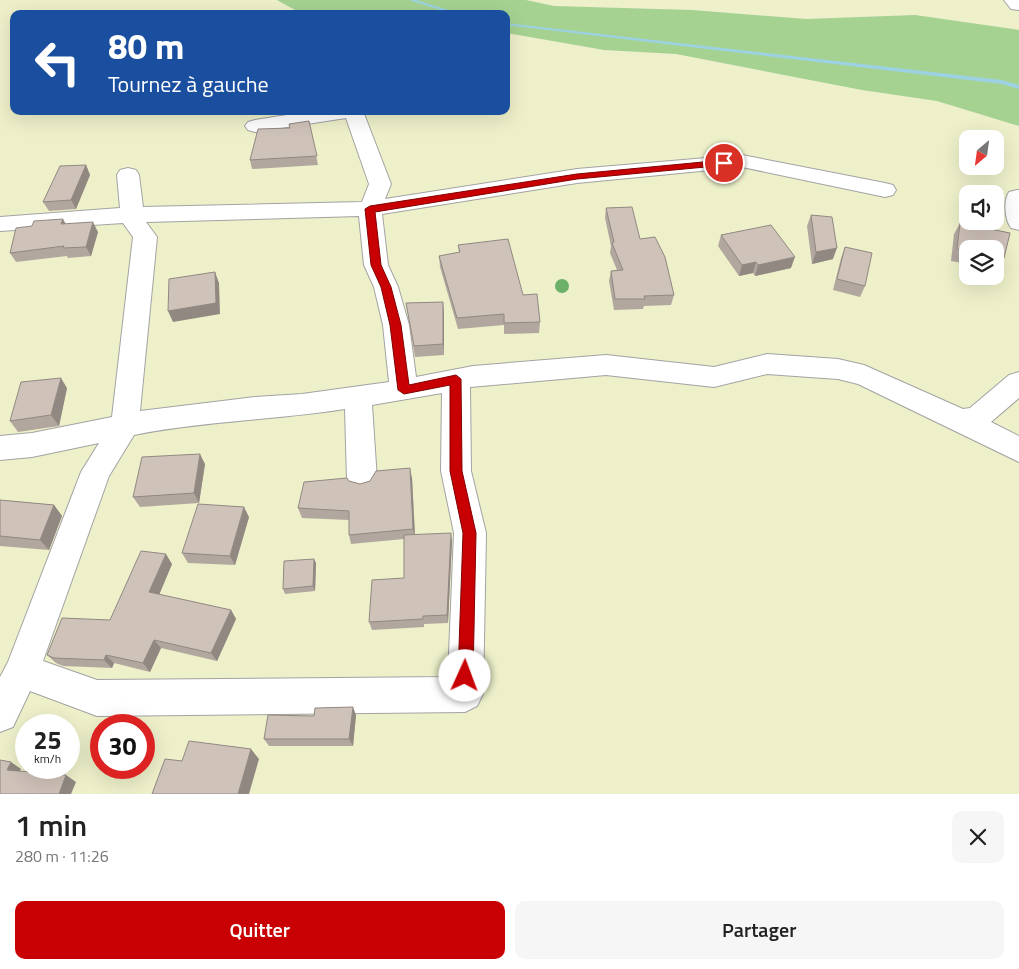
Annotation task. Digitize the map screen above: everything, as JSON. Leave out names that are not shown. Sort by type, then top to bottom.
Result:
[{"type":"street","points":[[255,126],[327,115]]},
{"type":"street","points":[[354,115],[380,184],[370,209],[376,265],[386,287],[396,325],[404,390]]},
{"type":"street","points":[[0,224],[132,215],[370,209],[577,176],[742,161],[885,190]]},
{"type":"street","points":[[0,714],[22,671],[96,472],[125,426],[146,237],[135,224],[132,215],[128,174]]},
{"type":"street","points":[[1017,197],[1019,223]]},
{"type":"street","points":[[0,448],[32,445],[158,419],[255,408],[302,405],[501,373],[606,365],[714,376],[767,364],[838,369],[864,375],[961,420],[1019,450]]},
{"type":"street","points":[[22,671],[96,698],[465,694],[470,533],[456,471],[456,379]]},
{"type":"street","points":[[961,420],[977,418],[1019,382]]},
{"type":"street","points":[[358,397],[362,480]]},
{"type":"green space","points":[[0,0],[277,0],[295,10],[10,10],[10,115],[510,115],[510,34],[604,50],[676,54],[862,90],[937,101],[1019,126],[1019,794],[0,794]]},
{"type":"green space","points":[[277,0],[526,0],[554,6],[692,10],[806,19],[915,15],[1019,30],[1019,126],[937,101],[862,90],[676,54],[604,50],[510,34],[510,10],[295,10]]},
{"type":"green space","points":[[526,0],[1019,0],[1019,30],[915,15],[806,19],[692,10],[554,6]]},
{"type":"building","points":[[309,121],[317,156],[250,160],[258,129],[290,128],[289,124]]},
{"type":"building","points":[[86,165],[71,200],[43,202],[60,166]]},
{"type":"building","points":[[632,207],[640,239],[655,237],[665,257],[674,295],[644,296],[645,299],[615,299],[611,271],[623,270],[612,243],[614,242],[606,208]]},
{"type":"building","points":[[811,215],[832,217],[837,248],[816,252]]},
{"type":"building","points":[[63,219],[61,224],[93,222],[86,247],[63,248],[64,246],[10,253],[16,228],[32,226],[34,221]]},
{"type":"building","points":[[771,225],[795,257],[758,265],[756,262],[742,265],[721,235]]},
{"type":"building","points":[[959,230],[995,230],[1010,233],[1004,258],[1004,240],[959,240],[959,249],[957,249]]},
{"type":"building","points":[[508,239],[523,295],[537,294],[540,322],[504,323],[504,314],[457,318],[439,256],[460,252],[458,245]]},
{"type":"building","points":[[845,247],[872,253],[865,286],[837,279]]},
{"type":"building","points":[[215,272],[216,303],[168,311],[169,279]]},
{"type":"building","points":[[443,302],[443,344],[414,346],[406,303]]},
{"type":"building","points":[[61,378],[51,415],[10,421],[21,382]]},
{"type":"building","points":[[200,454],[194,493],[133,497],[142,457]]},
{"type":"building","points":[[410,468],[413,529],[349,535],[349,511],[298,508],[304,482],[347,478],[349,481],[360,484],[370,481],[376,471]]},
{"type":"building","points":[[0,500],[54,505],[40,540],[0,536]]},
{"type":"building","points":[[198,504],[244,507],[230,556],[182,553]]},
{"type":"building","points":[[451,533],[447,615],[423,616],[423,619],[369,622],[372,580],[404,578],[404,535]]},
{"type":"building","points":[[141,551],[166,554],[149,592],[231,610],[211,653],[154,640],[143,663],[106,655],[104,660],[54,658],[47,655],[62,618],[110,620]]},
{"type":"building","points":[[314,559],[313,586],[283,589],[284,561]]},
{"type":"building","points":[[353,707],[349,739],[264,739],[268,715],[314,716],[315,708]]},
{"type":"building","points":[[189,741],[251,749],[238,794],[152,794],[165,759],[182,761]]},
{"type":"building","points":[[0,760],[11,762],[7,770],[15,771],[15,779],[65,779],[59,794],[0,794]]},
{"type":"waterway","points":[[411,0],[445,10]]},
{"type":"waterway","points":[[510,24],[1002,82],[1019,87]]},
{"type":"route","points":[[465,676],[470,533],[456,471],[456,379],[404,390],[396,325],[386,287],[376,265],[370,209],[577,176],[724,163]]}]
